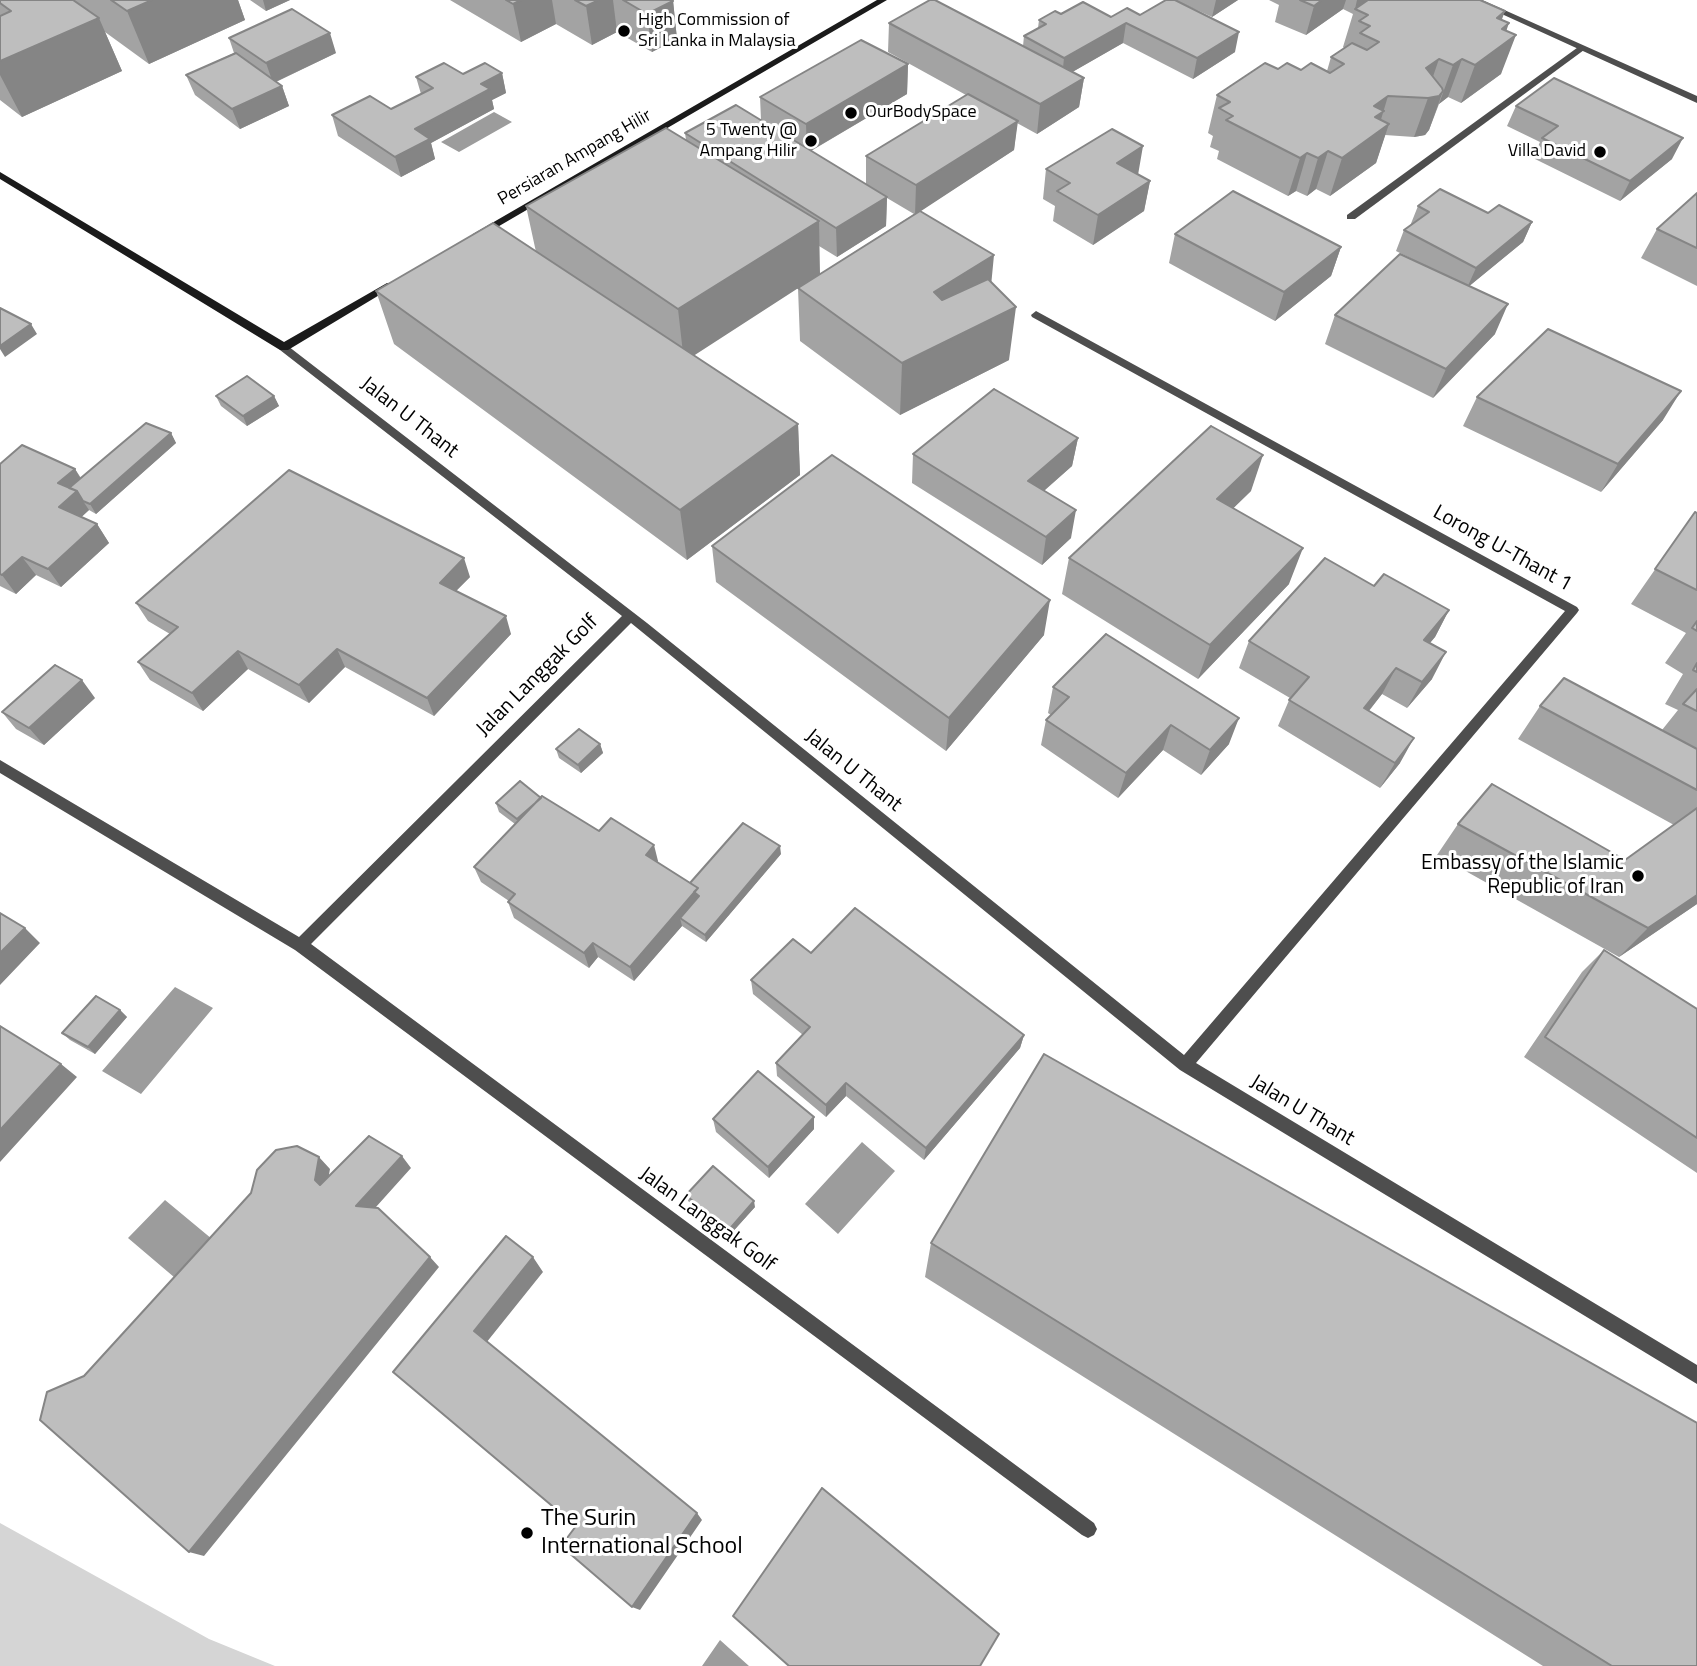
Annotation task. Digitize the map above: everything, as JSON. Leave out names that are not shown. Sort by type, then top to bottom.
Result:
[{"type":"street","name":"Persiaran Ampang Hilir","points":[[474,237],[883,0]]},
{"type":"street","points":[[1475,0],[1697,100]]},
{"type":"street","points":[[1351,216],[1581,48]]},
{"type":"street","name":"Jalan U Thant","points":[[0,175],[284,346],[629,617],[1185,1065],[1697,1375]]},
{"type":"street","points":[[284,346],[402,278]]},
{"type":"street","name":"Lorong U-Thant 1","points":[[1036,315],[1573,610],[1185,1065]]},
{"type":"street","name":"Jalan Langgak Golf","points":[[300,945],[629,617]]},
{"type":"street","name":"Jalan Langgak Golf","points":[[0,766],[300,945],[1088,1529]]},
{"type":"shaded area","points":[[494,112],[512,122],[459,152],[441,142]]},
{"type":"shaded area","points":[[175,987],[213,1008],[141,1094],[102,1071]]},
{"type":"shaded area","points":[[862,1142],[895,1171],[838,1234],[805,1204]]},
{"type":"shaded area","points":[[165,1200],[218,1244],[181,1283],[128,1238]]},
{"type":"shaded area","points":[[0,1523],[209,1639],[275,1666],[0,1666]]},
{"type":"shaded area","points":[[720,1640],[749,1666],[702,1666]]},
{"type":"building","points":[[0,0],[73,0],[99,18],[0,61],[0,16],[11,11],[0,3]]},
{"type":"building","points":[[111,0],[152,0],[127,11]]},
{"type":"building","points":[[575,0],[599,0],[586,6]]},
{"type":"building","points":[[623,0],[672,0],[673,1],[647,14]]},
{"type":"building","points":[[930,0],[935,0],[1084,78],[1040,104],[889,23]]},
{"type":"building","points":[[1166,0],[1175,0],[1239,32],[1197,58],[1126,23],[1064,58],[1024,36],[1046,24],[1039,20],[1055,11],[1061,14],[1083,2],[1111,17],[1127,8],[1140,15]]},
{"type":"building","points":[[1300,0],[1322,0],[1314,6]]},
{"type":"building","points":[[1368,0],[1480,0],[1505,11],[1497,18],[1509,23],[1502,29],[1516,35],[1475,65],[1462,59],[1453,65],[1439,59],[1426,68],[1442,88],[1439,96],[1388,96],[1374,106],[1384,111],[1375,117],[1389,124],[1342,158],[1328,151],[1318,158],[1307,153],[1300,158],[1226,120],[1233,116],[1219,108],[1230,102],[1217,95],[1265,63],[1278,69],[1287,63],[1301,70],[1311,63],[1330,73],[1344,64],[1331,57],[1352,43],[1367,50],[1379,42],[1360,33],[1370,26],[1359,21],[1368,15],[1355,9]]},
{"type":"building","points":[[292,9],[330,33],[266,63],[229,38]]},
{"type":"building","points":[[861,40],[908,64],[806,124],[760,97]]},
{"type":"building","points":[[236,53],[282,86],[232,109],[186,75]]},
{"type":"building","points":[[444,63],[463,74],[485,63],[502,73],[481,84],[490,89],[415,129],[430,139],[395,157],[332,115],[370,96],[391,109],[433,88],[416,77]]},
{"type":"building","points":[[1554,78],[1683,138],[1630,181],[1542,138],[1558,126],[1516,106]]},
{"type":"building","points":[[968,94],[1018,121],[916,185],[866,156]]},
{"type":"building","points":[[736,105],[887,197],[836,228],[685,133]]},
{"type":"building","points":[[666,128],[819,221],[678,309],[526,206]]},
{"type":"building","points":[[1112,129],[1143,146],[1117,163],[1150,181],[1098,215],[1057,191],[1070,183],[1046,169]]},
{"type":"building","points":[[1440,189],[1488,213],[1499,205],[1532,222],[1476,268],[1404,230],[1429,212],[1418,206]]},
{"type":"building","points":[[1233,191],[1341,247],[1284,292],[1175,234]]},
{"type":"building","points":[[1697,193],[1697,248],[1657,229]]},
{"type":"building","points":[[920,211],[994,255],[934,292],[942,300],[988,279],[1016,307],[902,363],[798,288]]},
{"type":"building","points":[[493,223],[798,424],[680,510],[376,291]]},
{"type":"building","points":[[1400,254],[1508,304],[1446,369],[1335,315]]},
{"type":"building","points":[[0,308],[31,324],[0,346]]},
{"type":"building","points":[[1548,329],[1681,391],[1618,464],[1477,397]]},
{"type":"building","points":[[247,376],[274,396],[243,416],[216,396]]},
{"type":"building","points":[[994,389],[1078,438],[1028,481],[1076,510],[1046,537],[913,454]]},
{"type":"building","points":[[146,423],[171,433],[90,504],[83,501],[77,491],[69,488]]},
{"type":"building","points":[[1211,426],[1263,455],[1217,499],[1303,548],[1210,645],[1069,558]]},
{"type":"building","points":[[22,445],[75,469],[58,483],[77,491],[59,507],[97,524],[48,569],[22,557],[2,575],[0,464]]},
{"type":"building","points":[[832,455],[1050,600],[949,718],[712,546]]},
{"type":"building","points":[[289,470],[464,558],[440,583],[506,616],[427,698],[337,649],[299,685],[238,651],[192,693],[138,662],[178,627],[136,603]]},
{"type":"building","points":[[1695,512],[1697,513],[1697,590],[1655,569]]},
{"type":"building","points":[[1325,558],[1374,586],[1384,574],[1449,610],[1424,640],[1446,652],[1422,682],[1396,668],[1364,708],[1414,738],[1395,763],[1289,700],[1309,677],[1249,641]]},
{"type":"building","points":[[1106,634],[1239,718],[1210,750],[1171,725],[1126,773],[1046,720],[1069,697],[1053,687]]},
{"type":"building","points":[[55,665],[82,680],[29,728],[2,712]]},
{"type":"building","points":[[1564,678],[1697,749],[1697,790],[1540,706]]},
{"type":"building","points":[[1697,689],[1697,711],[1683,704]]},
{"type":"building","points":[[579,729],[600,744],[578,765],[556,749]]},
{"type":"building","points":[[520,781],[541,798],[517,819],[496,803]]},
{"type":"building","points":[[1492,784],[1625,860],[1697,808],[1697,895],[1648,928],[1458,824]]},
{"type":"building","points":[[542,796],[599,831],[611,818],[654,845],[646,855],[698,888],[630,967],[593,943],[584,953],[508,902],[515,894],[474,867]]},
{"type":"building","points":[[743,823],[780,846],[705,935],[680,918],[699,896],[694,892],[698,888],[690,883]]},
{"type":"building","points":[[855,908],[1024,1035],[926,1148],[846,1083],[826,1105],[776,1063],[810,1027],[751,980],[793,939],[811,953]]},
{"type":"building","points":[[0,913],[25,928],[0,953]]},
{"type":"building","points":[[1604,950],[1697,1009],[1697,1138],[1545,1037]]},
{"type":"building","points":[[96,996],[120,1010],[88,1047],[62,1033]]},
{"type":"building","points":[[0,1026],[61,1064],[0,1130]]},
{"type":"building","points":[[1044,1054],[1697,1423],[1697,1666],[1612,1666],[931,1243]]},
{"type":"building","points":[[758,1071],[814,1117],[768,1167],[713,1119]]},
{"type":"building","points":[[369,1136],[402,1156],[356,1206],[378,1208],[430,1257],[189,1552],[40,1420],[47,1392],[84,1376],[251,1193],[257,1170],[276,1150],[297,1146],[319,1157],[315,1180],[320,1185]]},
{"type":"building","points":[[713,1166],[754,1201],[727,1232],[686,1195]]},
{"type":"building","points":[[506,1236],[533,1257],[474,1331],[697,1513],[632,1607],[561,1546],[576,1526],[393,1372]]},
{"type":"building","points":[[822,1488],[999,1634],[980,1666],[789,1666],[733,1616]]},
{"type":"place","name":"High Commission of Sri Lanka in Malaysia","points":[[624,31]]},
{"type":"place","name":"OurBodySpace","points":[[851,113]]},
{"type":"place","name":"5 Twenty @ Ampang Hilir","points":[[811,141]]},
{"type":"place","name":"Villa David","points":[[1600,152]]},
{"type":"place","name":"Embassy of the Islamic Republic of Iran","points":[[1638,876]]},
{"type":"place","name":"The Surin International School","points":[[527,1533]]}]
